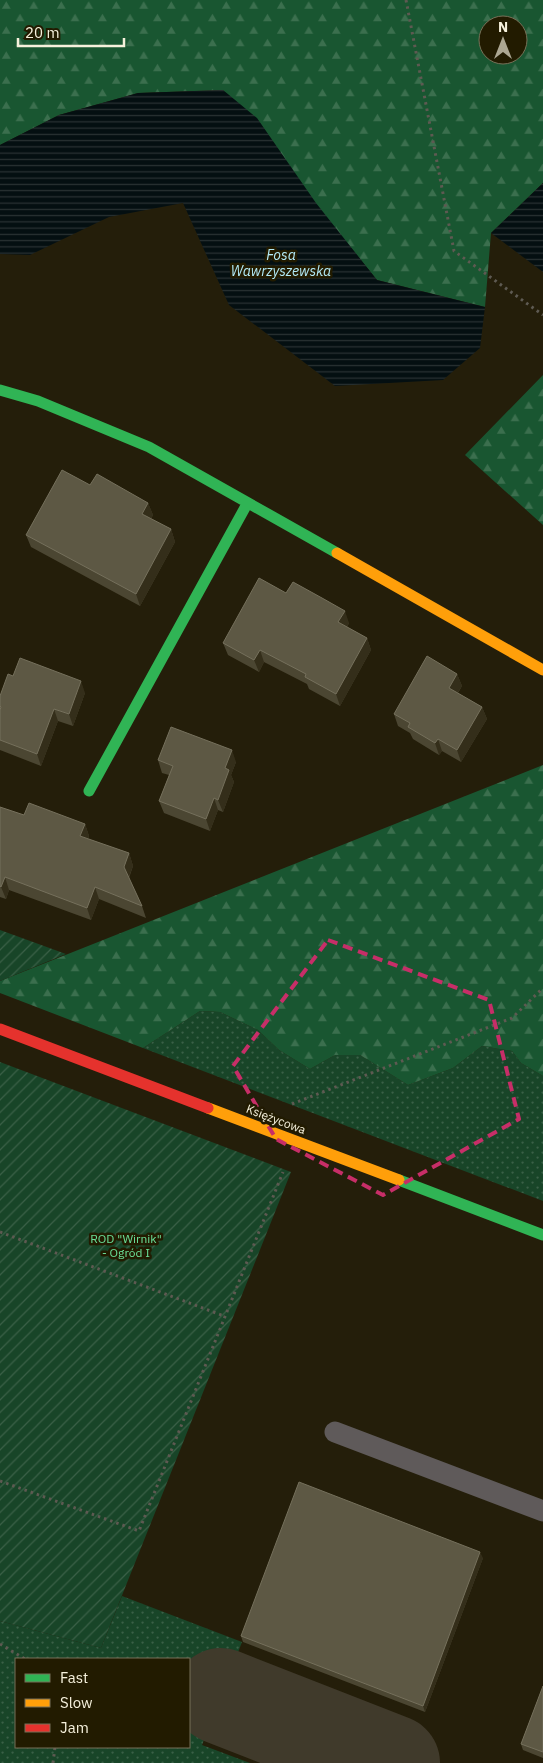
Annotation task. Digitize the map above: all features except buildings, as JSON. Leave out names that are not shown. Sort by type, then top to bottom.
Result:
[{"type":"street","points":[[0,390],[38,401],[148,447],[543,670]]},
{"type":"street","points":[[89,792],[247,504]]},
{"type":"street","name":"Księżycowa","points":[[0,1029],[543,1235]]},
{"type":"lane","points":[[335,1432],[543,1512]]},
{"type":"path","points":[[406,0],[454,251],[543,316]]},
{"type":"path","points":[[289,1105],[512,1018],[543,988]]},
{"type":"path","points":[[0,1481],[139,1531],[284,1170]]},
{"type":"path","points":[[0,1232],[224,1316]]},
{"type":"path","points":[[0,1644],[23,1658]]},
{"type":"path","points":[[53,1763],[55,1748]]},
{"type":"highlighted area","points":[[328,940],[489,1000],[519,1119],[383,1195],[276,1139],[233,1066]]},
{"type":"green space","points":[[0,0],[543,0],[543,183],[491,233],[485,307],[377,280],[223,90],[138,93],[59,115],[0,145]]},
{"type":"green space","points":[[543,375],[543,525],[465,455]]},
{"type":"green space","points":[[543,765],[543,1076],[521,1063],[512,1051],[482,1046],[453,1068],[408,1085],[360,1055],[335,1055],[310,1069],[279,1050],[258,1030],[220,1012],[200,1011],[143,1048],[0,993],[0,981]]},
{"type":"green space","points":[[0,930],[66,954],[0,981]]},
{"type":"green space","points":[[200,1011],[220,1012],[258,1030],[279,1050],[310,1069],[335,1055],[360,1055],[408,1085],[453,1068],[482,1046],[512,1051],[521,1063],[543,1076],[543,1201],[143,1048]]},
{"type":"green space","name":"ROD \"Wirnik\" - Ogród I","points":[[0,1062],[291,1172],[101,1648],[0,1621]]},
{"type":"green space","points":[[122,1596],[242,1642],[202,1745],[250,1763],[0,1763],[0,1621],[101,1648]]},
{"type":"water","name":"Fosa Wawrzyszewska","points":[[223,90],[257,118],[316,203],[377,280],[485,307],[480,348],[443,380],[335,386],[229,305],[183,203],[109,217],[30,255],[0,254],[0,145],[59,115],[138,93]]},
{"type":"water","points":[[543,183],[543,272],[491,233]]},
{"type":"taxiway","points":[[221,1696],[392,1763]]},
{"type":"traffic: fast","points":[[0,390],[38,401],[149,447],[337,553]]},
{"type":"traffic: fast","points":[[89,791],[247,504]]},
{"type":"traffic: fast","points":[[399,1180],[543,1235]]},
{"type":"traffic: slow","points":[[337,553],[543,670]]},
{"type":"traffic: slow","points":[[208,1108],[399,1180]]},
{"type":"traffic: jam","points":[[0,1029],[208,1108]]}]
